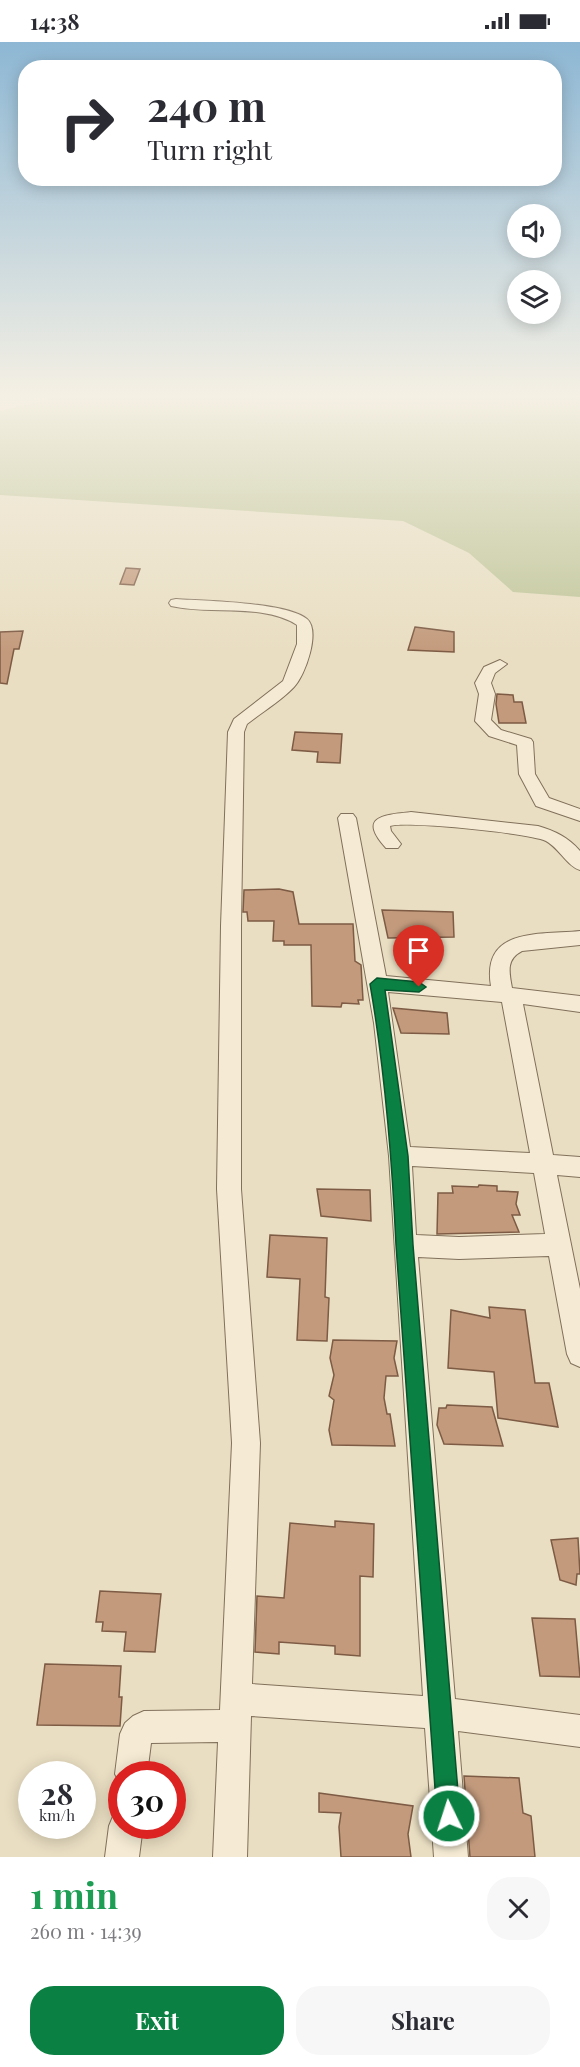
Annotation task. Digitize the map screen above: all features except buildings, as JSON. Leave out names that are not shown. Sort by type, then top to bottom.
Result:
[{"type":"street","points":[[176,603],[284,614],[299,619],[305,624],[307,631],[289,684],[240,722],[236,732],[229,1189],[246,1443],[230,1857]]},
{"type":"street","points":[[500,664],[489,670],[483,682],[487,694],[483,721],[495,733],[525,742],[527,774],[542,802],[580,816]]},
{"type":"street","points":[[347,818],[384,1023],[400,1156],[451,1857]]},
{"type":"street","points":[[392,844],[382,832],[381,824],[388,820],[411,818],[538,832],[558,839],[572,851],[580,864]]},
{"type":"street","points":[[580,938],[518,944],[502,954],[498,967],[507,994],[580,1354]]},
{"type":"street","points":[[377,984],[561,999],[580,1004]]},
{"type":"street","points":[[400,1156],[488,1159],[580,1167]]},
{"type":"street","points":[[405,1245],[459,1248],[559,1245]]},
{"type":"street","points":[[132,1761],[135,1734],[144,1727],[236,1713],[442,1713],[580,1731]]},
{"type":"street","points":[[122,1857],[124,1839]]},
{"type":"green space","points":[[0,483],[580,483],[580,597],[513,592],[469,553],[403,521],[0,495]]},
{"type":"route","points":[[419,987],[377,984],[400,1156],[449,1816]]}]
